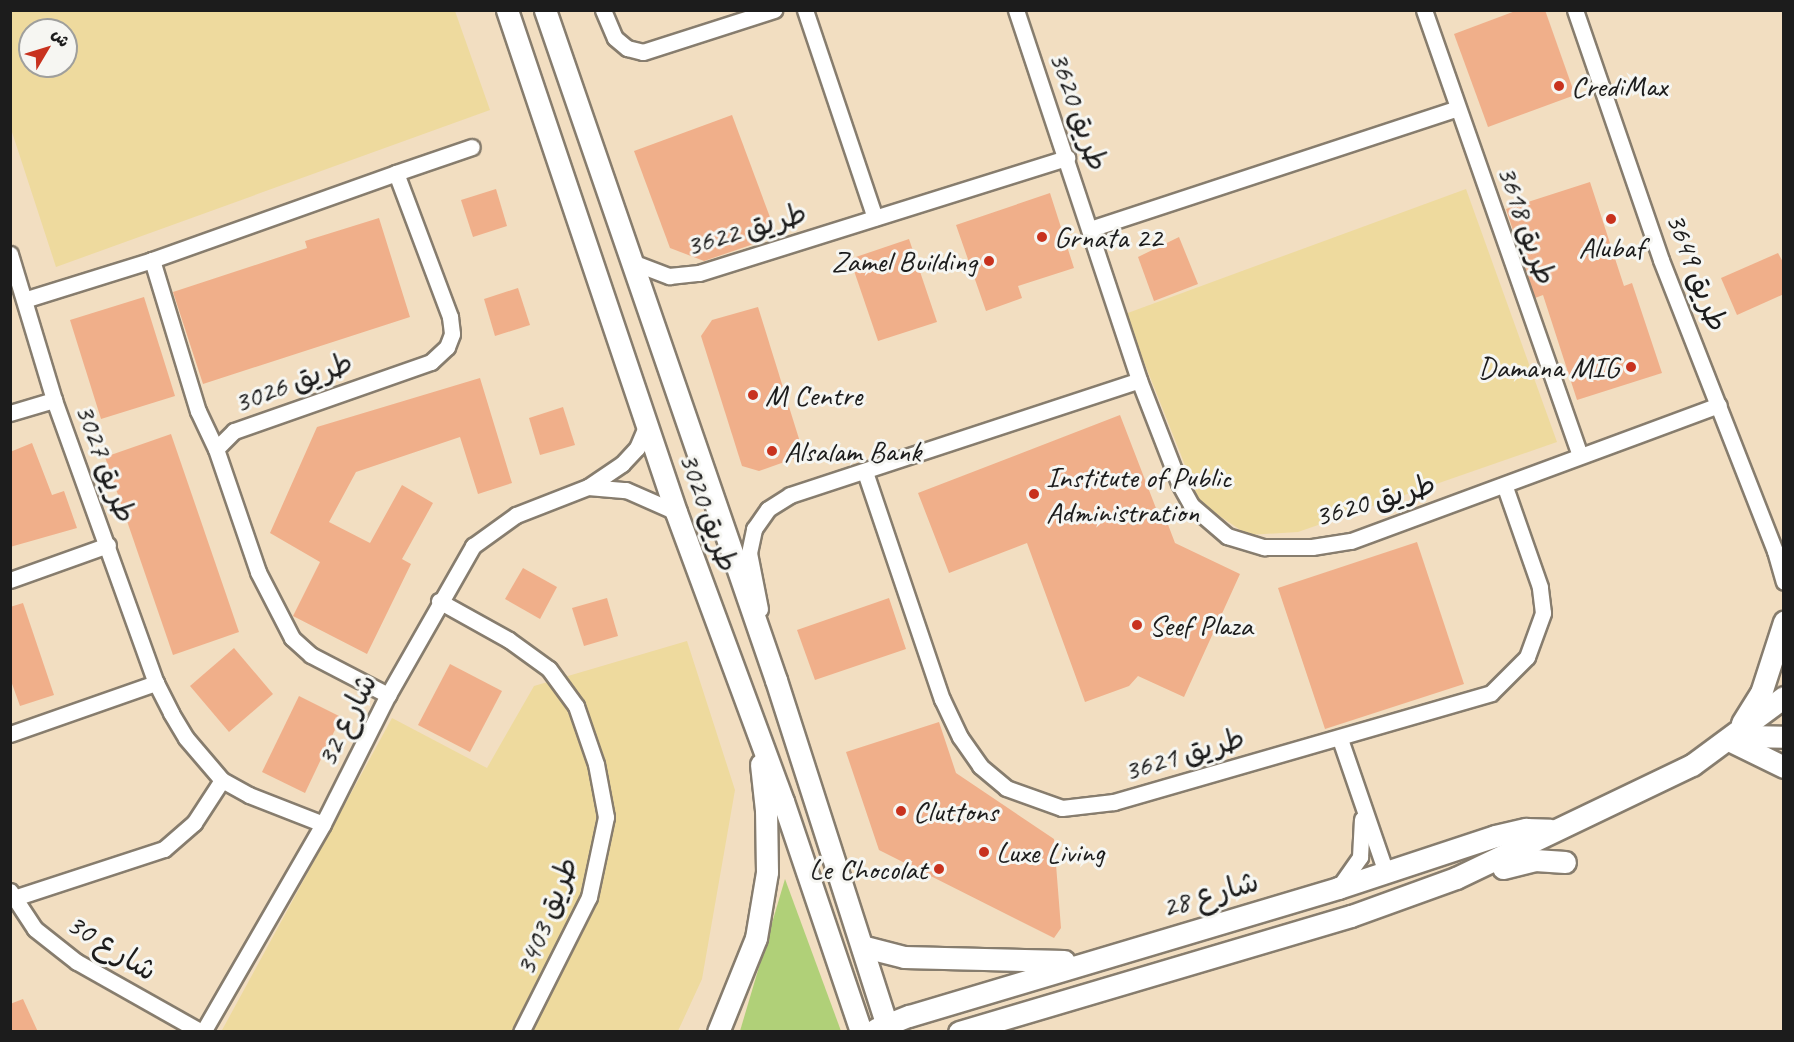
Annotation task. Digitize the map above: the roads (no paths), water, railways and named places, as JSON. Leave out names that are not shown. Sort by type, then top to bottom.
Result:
[{"type":"street","name":"طريق 3020","points":[[507,10],[676,512],[822,909],[861,1032]]},
{"type":"street","name":"طريق 3020","points":[[545,10],[776,680],[865,947],[882,1029]]},
{"type":"street","points":[[603,10],[615,38],[627,48],[643,52],[774,10]]},
{"type":"street","points":[[805,10],[875,218]]},
{"type":"street","name":"طريق 3620","points":[[1016,10],[1139,380],[1191,505],[1227,536],[1264,547],[1312,547],[1351,541],[1505,487],[1580,456],[1719,405]]},
{"type":"street","name":"طريق 3618","points":[[1424,10],[1580,456]]},
{"type":"street","name":"طريق 3649","points":[[1575,10],[1661,260],[1784,565]]},
{"type":"street","points":[[1090,229],[1457,108]]},
{"type":"street","points":[[27,299],[152,260],[472,147]]},
{"type":"street","name":"طريق 3622","points":[[632,262],[669,276],[699,273],[1067,158]]},
{"type":"street","name":"طريق 3026","points":[[388,696],[311,655],[292,638],[258,572],[216,448],[234,431],[431,363],[447,347],[452,334],[450,317],[396,173]]},
{"type":"street","points":[[152,260],[198,411],[216,448]]},
{"type":"street","name":"طريق 3027","points":[[12,261],[27,299],[54,399],[156,683],[186,738],[222,780],[249,795],[323,824]]},
{"type":"street","points":[[776,680],[749,553],[754,529],[768,509],[790,495],[1139,380]]},
{"type":"street","name":"طريق 3027","points":[[10,413],[54,399]]},
{"type":"street","name":"شارع 32","points":[[202,1032],[323,824],[439,601],[473,546],[492,529],[588,487],[630,457],[647,425]]},
{"type":"street","name":"طريق 3621","points":[[865,472],[942,699],[960,737],[980,766],[1006,788],[1062,808],[1090,806],[1340,739],[1491,693],[1527,657],[1543,613],[1540,586],[1505,487]]},
{"type":"street","points":[[588,487],[626,490],[676,512]]},
{"type":"street","name":"طريق 3027","points":[[10,580],[108,545]]},
{"type":"street","name":"طريق 3649","points":[[1779,554],[1784,582]]},
{"type":"street","name":"طريق 3403","points":[[439,601],[509,640],[549,669],[576,706],[596,764],[606,818],[589,897],[565,953],[521,1032]]},
{"type":"street","points":[[1734,739],[1761,693],[1784,622]]},
{"type":"street","points":[[10,734],[156,683]]},
{"type":"street","name":"شارع 28","points":[[1734,739],[1784,697]]},
{"type":"street","name":"شارع 28","points":[[959,1032],[988,1026],[1351,916],[1456,878],[1524,849],[1550,830],[1655,783],[1734,739],[1784,715]]},
{"type":"street","points":[[718,1032],[756,938],[766,872],[766,810],[756,731]]},
{"type":"street","points":[[1734,739],[1784,737]]},
{"type":"street","points":[[1340,739],[1362,810],[1385,870],[1351,916]]},
{"type":"street","points":[[1734,739],[1784,767]]},
{"type":"street","points":[[12,894],[164,849],[195,823],[222,780]]},
{"type":"street","points":[[1338,888],[1360,857],[1362,810]]},
{"type":"street","name":"شارع 28","points":[[882,1029],[1084,962],[1338,888],[1385,870],[1511,832],[1550,830]]},
{"type":"street","points":[[1456,878],[1535,860],[1565,862]]},
{"type":"street","name":"شارع 30","points":[[12,894],[35,929],[77,962],[202,1032]]},
{"type":"street","points":[[865,947],[904,957],[936,960],[1084,962]]},
{"type":"place","name":"CrediMax","points":[[1559,86]]},
{"type":"place","name":"Alubaf","points":[[1611,219]]},
{"type":"place","name":"Grnata 22","points":[[1042,237]]},
{"type":"place","name":"Zamel Building","points":[[989,261]]},
{"type":"place","name":"Damana MIG","points":[[1631,367]]},
{"type":"place","name":"M Centre","points":[[753,395]]},
{"type":"place","name":"Alsalam Bank","points":[[772,451]]},
{"type":"place","name":"Institute of Public Administration","points":[[1034,494]]},
{"type":"place","name":"Seef Plaza","points":[[1137,625]]},
{"type":"place","name":"Cluttons","points":[[901,811]]},
{"type":"place","name":"Luxe Living","points":[[984,852]]},
{"type":"place","name":"Le Chocolat","points":[[939,869]]}]
